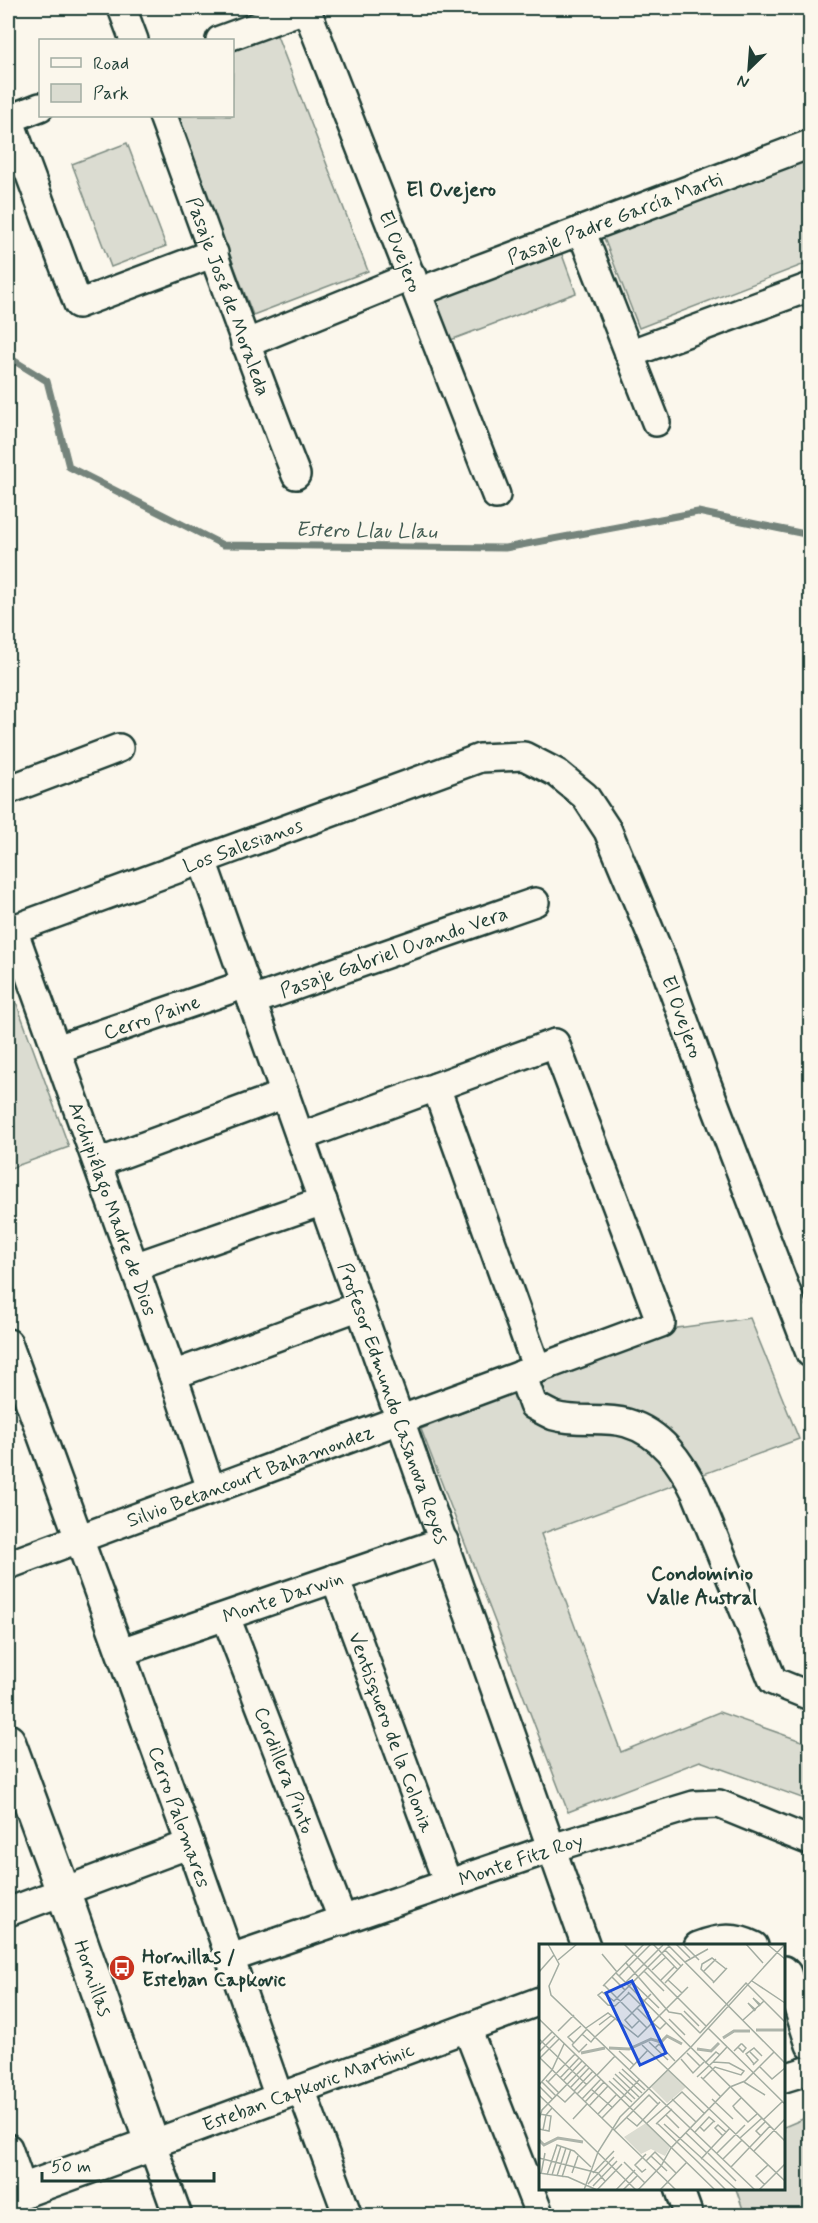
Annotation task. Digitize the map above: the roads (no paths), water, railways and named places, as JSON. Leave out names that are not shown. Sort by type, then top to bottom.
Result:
[{"type":"street","points":[[122,8],[134,39]]},
{"type":"street","points":[[223,39],[306,8]]},
{"type":"street","name":"El Ovejero","points":[[306,8],[496,495]]},
{"type":"street","points":[[39,107],[8,118],[78,304],[214,253]]},
{"type":"street","name":"Pasaje José de Moraleda","points":[[163,117],[245,344],[296,475]]},
{"type":"street","name":"Pasaje Padre García Marti","points":[[245,344],[415,284],[581,230],[810,144]]},
{"type":"street","points":[[581,230],[656,422]]},
{"type":"street","points":[[629,354],[810,287]]},
{"type":"street","points":[[8,790],[119,748]]},
{"type":"street","name":"El Ovejero","points":[[480,758],[524,756],[557,773],[585,796],[608,831],[663,962],[810,1353]]},
{"type":"street","name":"Los Salesianos","points":[[10,930],[480,758]]},
{"type":"street","name":"Profesor Edmundo Casanova Reyes","points":[[201,860],[585,1944]]},
{"type":"street","name":"Pasaje Gabriel Ovando Vera","points":[[249,992],[535,902]]},
{"type":"street","name":"Archipiélago Madre de Dios","points":[[10,930],[57,1049],[98,1163],[211,1489]]},
{"type":"street","name":"Cerro Paine","points":[[57,1049],[249,992]]},
{"type":"street","name":"Silvio Betancourt Bahamondez","points":[[8,1565],[661,1323],[555,1043],[436,1087]]},
{"type":"street","points":[[300,1137],[436,1087],[529,1372],[533,1406],[555,1416],[626,1423],[650,1433],[669,1450],[685,1470],[696,1493],[773,1681],[810,1696]]},
{"type":"street","points":[[98,1163],[285,1094]]},
{"type":"street","points":[[134,1267],[323,1200]]},
{"type":"street","points":[[173,1375],[360,1306]]},
{"type":"street","name":"Cerro Palomares","points":[[8,1343],[231,1959],[290,2093],[348,2216]]},
{"type":"street","name":"Monte Darwin","points":[[121,1652],[444,1541]]},
{"type":"street","name":"Ventisquero de la Colonia","points":[[335,1578],[448,1884]]},
{"type":"street","name":"Cordillera Pinto","points":[[226,1617],[343,1921]]},
{"type":"street","name":"Hornillas","points":[[8,1741],[178,2216]]},
{"type":"street","name":"Monte Fitz Roy","points":[[231,1959],[552,1848],[694,1805],[719,1804],[810,1841]]},
{"type":"street","points":[[8,1912],[190,1844]]},
{"type":"street","points":[[703,1944],[739,1938],[750,1944]]},
{"type":"street","points":[[785,1972],[810,2045]]},
{"type":"street","name":"Esteban Capkovic Martinic","points":[[15,2194],[539,2001]]},
{"type":"street","points":[[467,2028],[540,2216]]},
{"type":"street","points":[[785,2077],[810,2070]]},
{"type":"street","points":[[8,2148],[15,2194]]},
{"type":"street","points":[[680,2190],[689,2216]]},
{"type":"waterway","name":"Estero Llau Llau","points":[[8,357],[47,381],[69,467],[223,545],[505,548],[698,512],[810,535]]},
{"type":"place","name":"Hornillas / Esteban Capkovic","points":[[122,1968]]},
{"type":"district","name":"El Ovejero","points":[[451,189]]},
{"type":"district","name":"Condominio Valle Austral","points":[[702,1585]]}]
